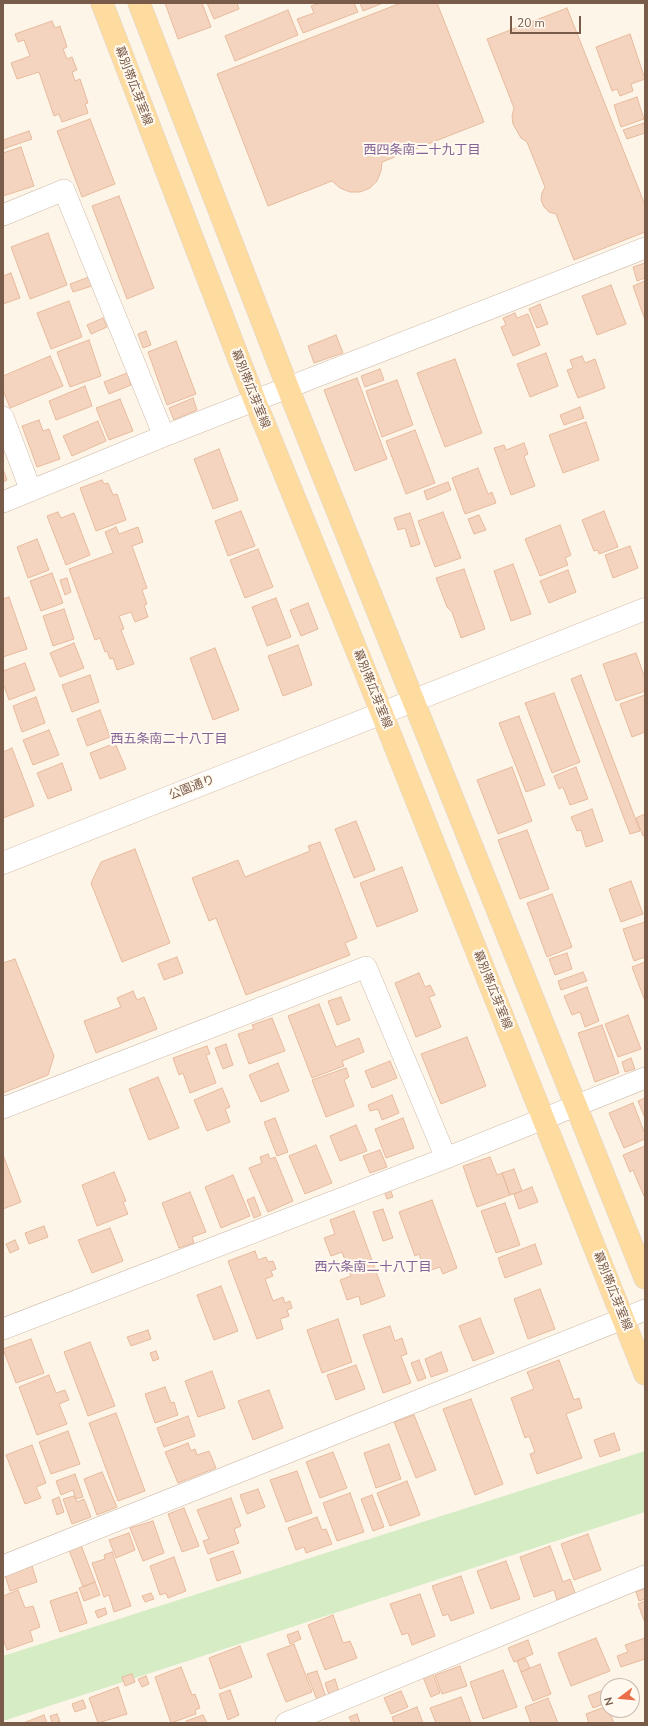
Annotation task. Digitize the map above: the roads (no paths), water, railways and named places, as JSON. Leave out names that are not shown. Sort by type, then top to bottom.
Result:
[{"type":"main road","name":"幕別帯広芽室線","points":[[102,3],[255,401],[645,1374]]},
{"type":"main road","points":[[139,3],[288,388],[415,700],[645,1278]]},
{"type":"street","points":[[3,215],[64,190],[164,436]]},
{"type":"street","points":[[3,502],[164,436],[645,248]]},
{"type":"street","points":[[3,417],[31,491]]},
{"type":"street","name":"公園通り","points":[[3,863],[645,609]]},
{"type":"street","points":[[3,1108],[366,967],[446,1158]]},
{"type":"street","points":[[3,1329],[446,1158],[645,1078]]},
{"type":"street","points":[[3,1566],[645,1310]]},
{"type":"street","points":[[286,1723],[645,1576]]},
{"type":"district","name":"西四条南二十九丁目","points":[[422,151]]},
{"type":"district","name":"西五条南二十八丁目","points":[[169,740]]},
{"type":"district","name":"西六条南二十八丁目","points":[[373,1268]]}]
